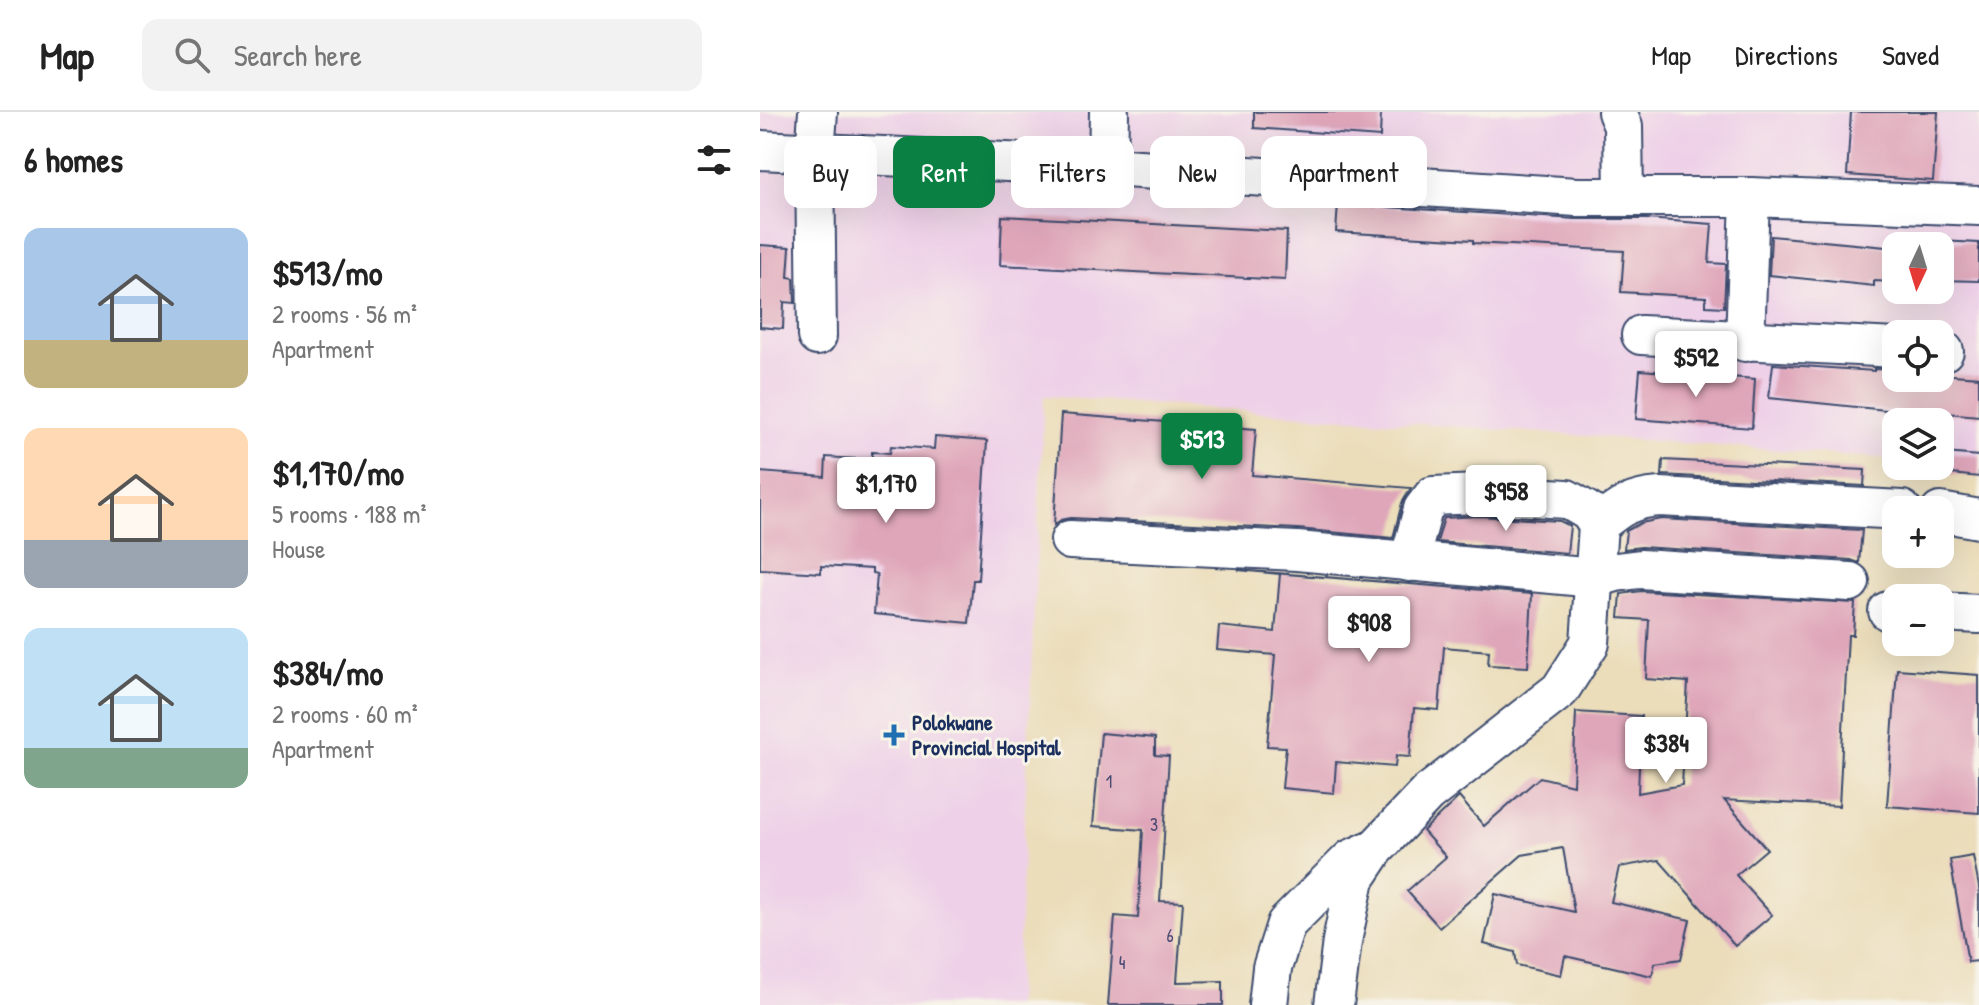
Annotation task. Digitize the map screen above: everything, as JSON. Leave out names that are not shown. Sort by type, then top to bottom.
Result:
[{"type":"lane","points":[[816,136],[818,112]]},
{"type":"lane","points":[[1109,112],[1109,136]]},
{"type":"lane","points":[[1617,112],[1623,126],[1624,197]]},
{"type":"lane","points":[[760,150],[784,152]]},
{"type":"lane","points":[[877,157],[1011,163]]},
{"type":"lane","points":[[1134,169],[1577,197],[1750,197],[1979,206]]},
{"type":"lane","points":[[1745,342],[1750,197]]},
{"type":"lane","points":[[816,208],[817,336]]},
{"type":"lane","points":[[1641,335],[1882,347]]},
{"type":"lane","points":[[1334,1005],[1342,941],[1355,879],[1375,849],[1427,794],[1560,690],[1590,643],[1598,525],[1589,512],[1567,499],[1479,494],[1433,496],[1423,509],[1409,562]]},
{"type":"lane","points":[[1598,525],[1619,508],[1638,499],[1660,497],[1882,509]]},
{"type":"lane","points":[[1954,515],[1979,519]]},
{"type":"lane","points":[[1070,540],[1297,551],[1595,578],[1640,569],[1850,582]]},
{"type":"lane","points":[[1954,613],[1979,614]]},
{"type":"lane","points":[[1268,1005],[1272,968],[1286,924],[1351,859],[1375,849]]},
{"type":"shaded area","name":"Polokwane Provincial Hospital","points":[[760,112],[1979,112],[1979,465],[1954,463],[1954,408],[1882,408],[1882,458],[1044,396],[1016,1005],[760,1005]]},
{"type":"building","points":[[1254,112],[1381,112],[1380,136],[1254,128]]},
{"type":"building","points":[[1851,112],[1938,112],[1933,181],[1847,175]]},
{"type":"building","points":[[1338,208],[1401,208],[1712,224],[1709,263],[1726,264],[1724,307],[1706,306],[1706,297],[1621,292],[1624,251],[1336,232]]},
{"type":"building","points":[[1002,216],[1287,231],[1285,280],[1000,265]]},
{"type":"building","points":[[1771,236],[1882,247],[1882,281],[1874,281],[1874,286],[1769,275]]},
{"type":"building","points":[[1954,242],[1979,243],[1979,281],[1954,280]]},
{"type":"building","points":[[760,245],[790,247],[788,277],[794,278],[795,303],[784,302],[783,329],[760,327]]},
{"type":"building","points":[[1773,364],[1882,369],[1882,392],[1954,392],[1954,375],[1979,377],[1979,416],[1954,414],[1954,408],[1882,410],[1769,398]]},
{"type":"building","points":[[1640,370],[1755,379],[1752,428],[1636,419]]},
{"type":"building","points":[[1061,414],[1256,429],[1252,475],[1411,488],[1402,503],[1393,538],[1298,529],[1071,518],[1054,525]]},
{"type":"building","points":[[935,437],[987,441],[978,580],[973,580],[969,623],[874,614],[877,574],[872,573],[872,569],[821,566],[821,573],[760,569],[760,472],[825,477],[826,457],[872,460],[872,452],[890,453],[891,446],[934,449]]},
{"type":"building","points":[[1954,454],[1979,456],[1979,477],[1954,474]]},
{"type":"building","points":[[1663,460],[1865,470],[1864,486],[1662,475]]},
{"type":"building","points":[[1479,516],[1560,521],[1570,526],[1567,553],[1437,542],[1444,518]]},
{"type":"building","points":[[1661,519],[1862,530],[1859,563],[1851,560],[1641,547],[1624,549],[1626,531],[1641,523]]},
{"type":"building","points":[[1238,570],[1532,594],[1528,667],[1488,665],[1489,651],[1444,647],[1439,710],[1414,708],[1410,757],[1396,756],[1395,767],[1336,762],[1334,793],[1282,788],[1286,747],[1267,746],[1275,655],[1217,650],[1219,626],[1275,632],[1280,574]]},
{"type":"building","points":[[1641,591],[1855,603],[1853,635],[1848,635],[1839,806],[1724,800],[1767,849],[1736,875],[1772,915],[1735,946],[1659,860],[1619,867],[1611,902],[1690,920],[1681,959],[1655,963],[1652,976],[1565,956],[1561,975],[1517,965],[1515,952],[1484,944],[1495,894],[1574,912],[1563,848],[1522,855],[1439,927],[1407,891],[1446,857],[1423,831],[1459,797],[1484,826],[1540,777],[1573,785],[1576,712],[1641,716],[1638,793],[1682,785],[1688,682],[1646,679],[1649,620],[1619,618],[1621,594]]},
{"type":"building","points":[[1897,669],[1979,675],[1979,813],[1887,806]]},
{"type":"building","points":[[1101,733],[1155,738],[1155,755],[1169,756],[1160,901],[1183,902],[1177,982],[1223,981],[1223,1005],[1108,1005],[1115,916],[1138,918],[1143,830],[1093,826]]},
{"type":"building","points":[[1973,856],[1979,887],[1979,961],[1968,962],[1950,860]]},
{"type":"place","name":"Polokwane Provincial Hospital","points":[[894,735]]}]
